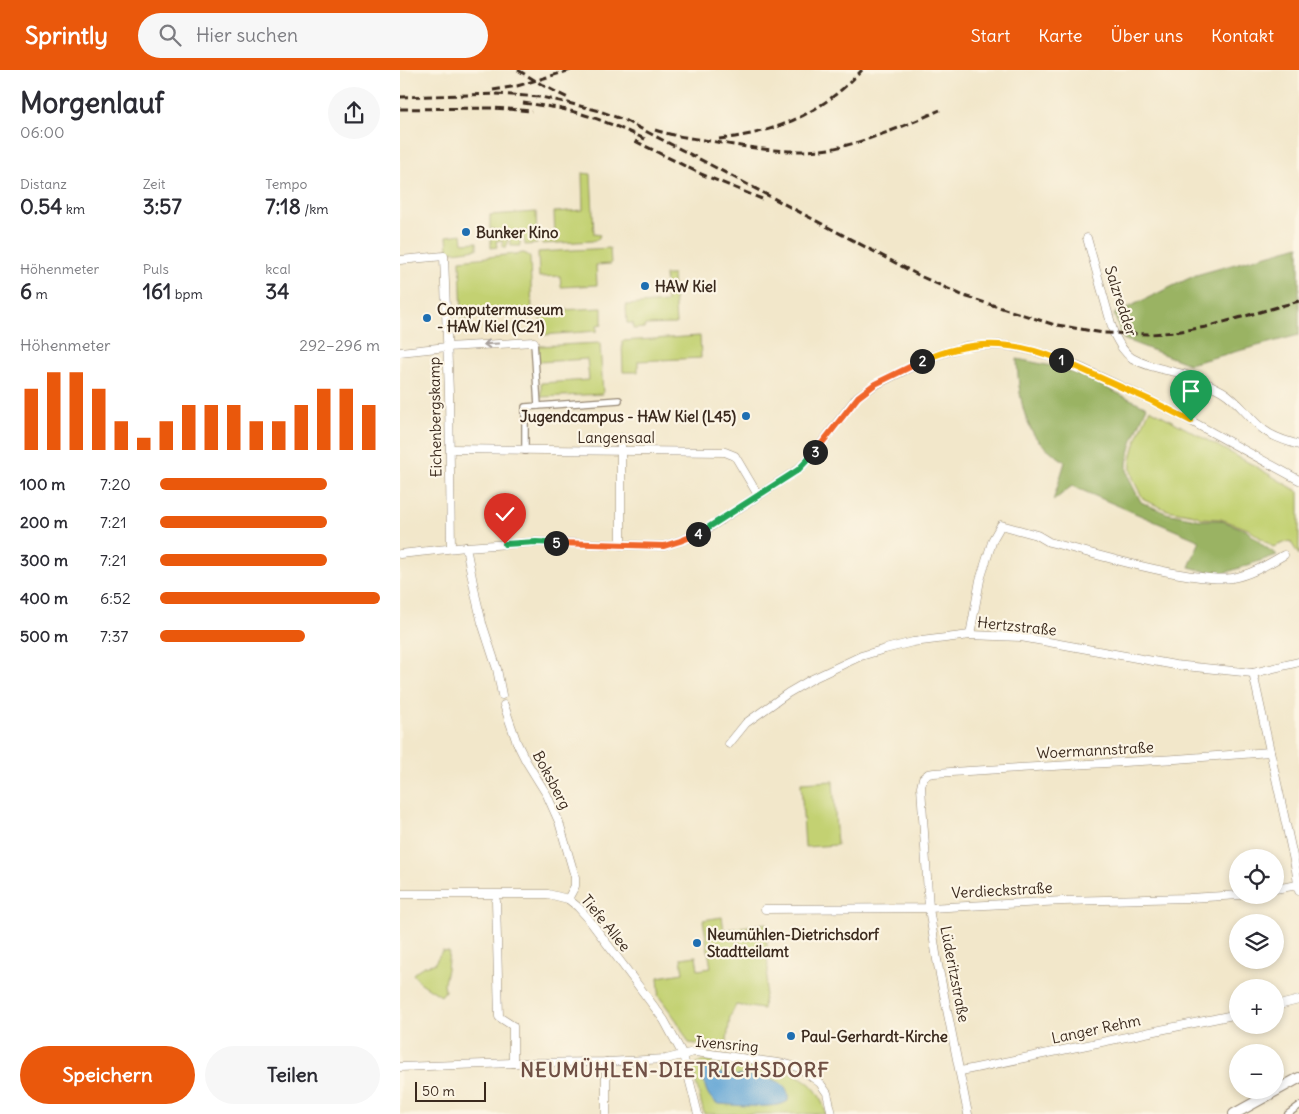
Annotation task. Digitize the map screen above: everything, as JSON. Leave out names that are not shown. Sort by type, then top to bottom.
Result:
[{"type":"street","name":"Salzredder","points":[[1087,238],[1114,334],[1122,348],[1131,357],[1146,365],[1186,375],[1207,383],[1224,393],[1242,408],[1263,430],[1273,436],[1299,445]]},
{"type":"street","name":"Eichenbergskamp","points":[[400,260],[444,256],[451,548]]},
{"type":"street","points":[[400,352],[447,346],[534,342],[538,406]]},
{"type":"street","points":[[400,554],[466,546],[536,542],[664,546],[680,541],[703,532],[798,470],[811,457],[858,397],[875,384],[934,356],[966,346],[997,344],[1026,348],[1084,369],[1183,417],[1299,480]]},
{"type":"street","points":[[525,451],[525,407],[619,400]]},
{"type":"street","points":[[621,438],[621,545]]},
{"type":"street","name":"Langensaal","points":[[450,449],[725,452],[735,456],[758,495]]},
{"type":"street","points":[[970,635],[980,580],[993,539],[1001,524],[1037,535],[1049,542],[1140,566],[1220,579],[1234,578],[1259,569],[1284,555]]},
{"type":"street","points":[[466,546],[482,623],[497,669],[502,695]]},
{"type":"street","name":"Hertzstraße","points":[[729,744],[746,723],[788,693],[812,679],[861,656],[913,642],[970,635],[1021,637],[1175,665],[1253,673],[1299,662]]},
{"type":"street","points":[[1253,673],[1298,870],[1298,888],[1284,889]]},
{"type":"street","name":"Boksberg","points":[[504,704],[517,743],[547,795],[559,822],[575,877],[575,886],[568,898]]},
{"type":"street","name":"Woermannstraße","points":[[923,778],[928,774],[934,773],[1270,752]]},
{"type":"street","name":"Lüderitzstraße","points":[[923,778],[921,787],[929,908],[937,960],[968,1114]]},
{"type":"street","name":"Tiefe Allee","points":[[400,894],[548,894],[568,898],[587,917],[664,1020],[683,1055]]},
{"type":"street","name":"Verdieckstraße","points":[[765,909],[929,908],[1229,896]]},
{"type":"street","points":[[496,901],[499,1017],[513,1026],[513,1062]]},
{"type":"street","points":[[1284,1004],[1299,1000]]},
{"type":"street","name":"Langer Rehm","points":[[960,1071],[1229,1016]]},
{"type":"street","name":"Ivensring","points":[[698,1114],[683,1055],[694,1052],[786,1064],[800,1068],[820,1083],[827,1093],[832,1114]]},
{"type":"street","points":[[400,1067],[513,1062],[606,1062],[666,1059],[683,1055]]},
{"type":"street","points":[[606,1062],[606,1114]]},
{"type":"street","points":[[1234,1114],[1299,1078]]},
{"type":"street","points":[[1288,1114],[1299,1106]]},
{"type":"green space","points":[[582,173],[591,174],[594,234],[600,235],[598,239],[593,241],[542,244],[542,238],[555,237],[554,212],[583,210]]},
{"type":"green space","points":[[536,212],[537,244],[525,245],[524,238],[520,239],[520,246],[511,246],[510,240],[507,240],[507,247],[503,247],[502,240],[496,241],[497,247],[491,248],[491,234],[495,233],[495,229],[490,229],[490,215]]},
{"type":"green space","points":[[462,234],[463,243],[477,242],[477,249],[453,252],[448,250],[447,236]]},
{"type":"green space","points":[[1299,246],[1299,335],[1189,364],[1123,339],[1114,314],[1196,275]]},
{"type":"green space","points":[[610,248],[611,264],[596,265],[597,285],[561,287],[560,276],[539,277],[538,252]]},
{"type":"green space","points":[[524,253],[530,258],[532,312],[462,318],[460,260]]},
{"type":"green space","points":[[665,275],[673,275],[676,324],[645,325],[645,328],[633,329],[633,323],[627,323],[626,305],[667,302]]},
{"type":"green space","points":[[602,308],[602,324],[597,325],[597,331],[542,335],[540,311]]},
{"type":"green space","points":[[700,336],[701,358],[638,361],[638,372],[623,372],[622,341]]},
{"type":"green space","points":[[600,343],[603,394],[541,397],[541,383],[589,380],[587,359],[539,362],[538,346]]},
{"type":"green space","points":[[1017,359],[1052,366],[1081,376],[1147,407],[1134,438],[1127,462],[1132,486],[1141,502],[1166,513],[1201,520],[1220,520],[1246,530],[1277,555],[1219,575],[1189,567],[1200,541],[1072,486],[1053,501],[1065,462],[1037,439],[1027,421],[1021,400]]},
{"type":"green space","points":[[1150,409],[1299,492],[1299,555],[1290,541],[1273,547],[1248,529],[1221,519],[1202,518],[1167,510],[1144,500],[1133,478],[1131,464],[1137,440]]},
{"type":"green space","points":[[833,781],[837,845],[805,847],[801,783]]},
{"type":"green space","points":[[722,917],[724,930],[766,923],[768,971],[763,1009],[736,1005],[730,1017],[726,1048],[689,1043],[677,1021],[658,995],[658,977],[683,973],[681,958],[696,956],[698,970],[711,968],[703,920]]},
{"type":"green space","points":[[442,951],[449,952],[444,983],[445,991],[441,996],[421,983],[413,974],[422,967],[434,964]]},
{"type":"green space","points":[[706,1060],[780,1071],[800,1077],[816,1091],[822,1101],[826,1114],[704,1114],[692,1067]]},
{"type":"water","points":[[706,1067],[725,1074],[756,1076],[776,1081],[783,1085],[788,1092],[788,1101],[782,1104],[765,1106],[718,1104],[710,1097],[706,1090],[702,1068]]},
{"type":"railway","points":[[518,70],[570,99]]},
{"type":"railway","points":[[493,90],[517,86],[571,70]]},
{"type":"railway","points":[[719,139],[760,132],[797,118],[831,98],[862,70]]},
{"type":"railway","points":[[400,97],[496,94],[541,97],[600,111],[626,121],[922,277],[964,296],[1052,324],[1103,333],[1151,334],[1175,332],[1206,327],[1299,301]]},
{"type":"railway","points":[[523,103],[557,108],[584,115],[647,140]]},
{"type":"railway","points":[[400,109],[494,108],[532,111]]},
{"type":"railway","points":[[655,130],[748,147],[789,151],[816,150],[835,148],[866,140],[940,110]]},
{"type":"railway","points":[[635,141],[701,174],[762,199]]},
{"type":"place","name":"Bunker Kino","points":[[466,232]]},
{"type":"place","name":"HAW Kiel","points":[[645,286]]},
{"type":"place","name":"Computermuseum - HAW Kiel (C21)","points":[[427,318]]},
{"type":"place","name":"Jugendcampus - HAW Kiel (L45)","points":[[746,416]]},
{"type":"place","name":"Neumühlen-Dietrichsdorf Stadtteilamt","points":[[697,943]]},
{"type":"place","name":"Paul-Gerhardt-Kirche","points":[[791,1036]]},
{"type":"district","name":"NEUMÜHLEN-DIETRICHSDORF","points":[[675,1069]]},
{"type":"route","points":[[505,544],[536,542],[664,546],[703,532],[798,470],[825,440],[858,397],[875,384],[940,353],[966,346],[997,344],[1026,348],[1054,357],[1084,369],[1191,421]]}]
